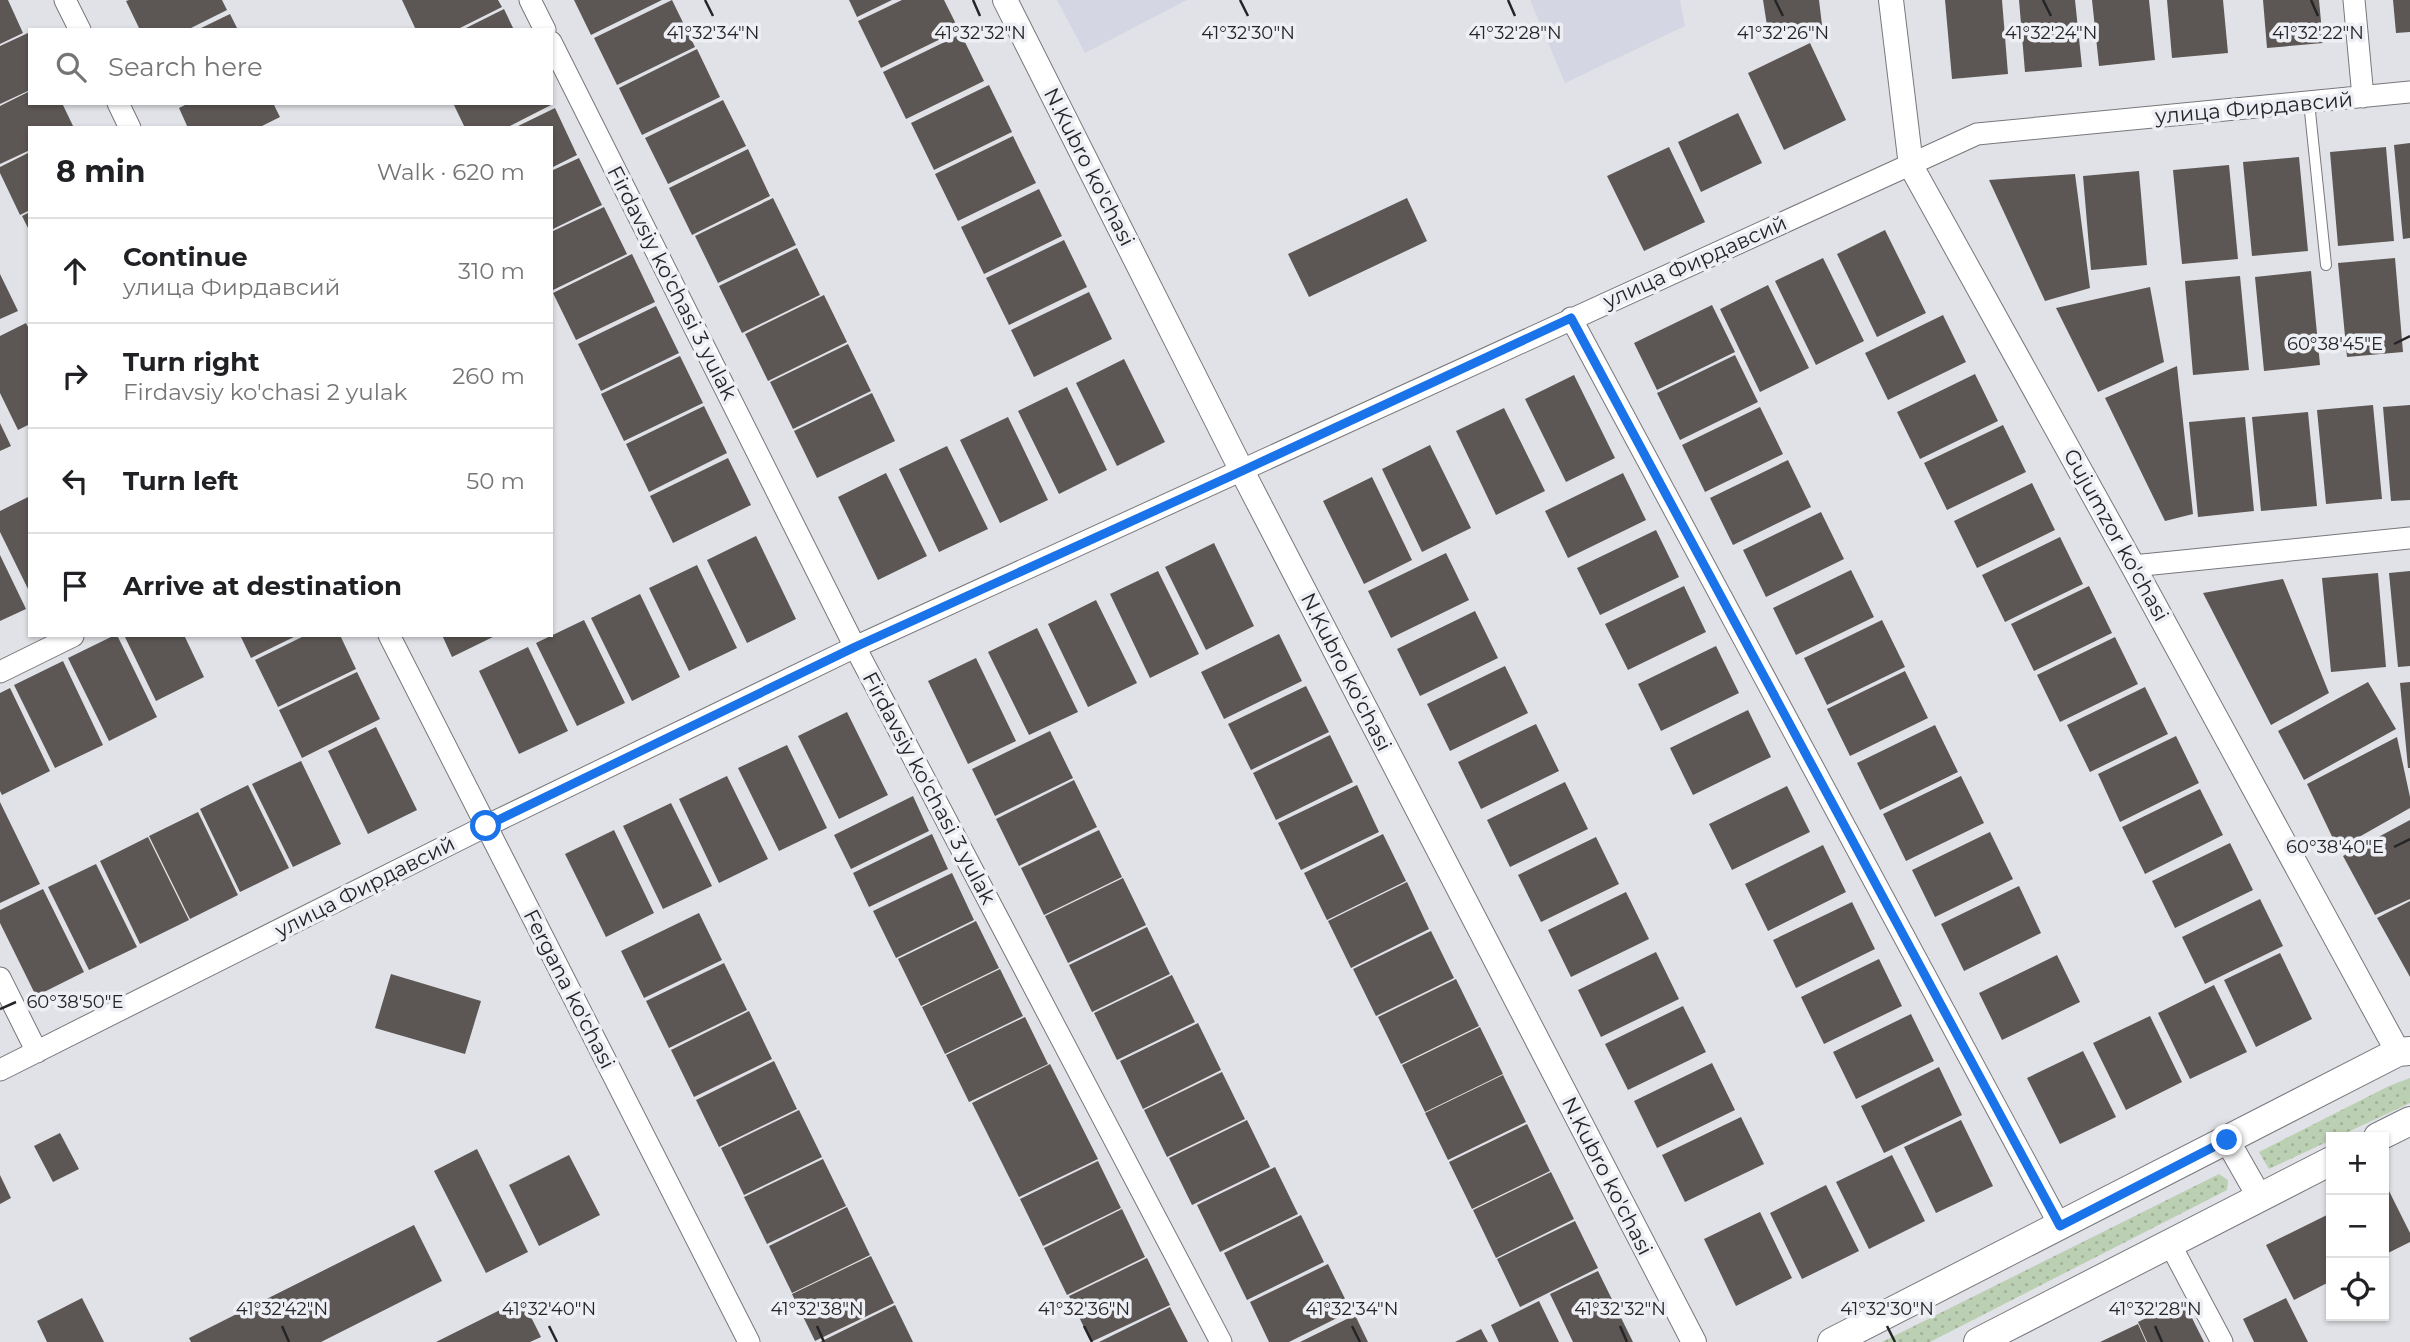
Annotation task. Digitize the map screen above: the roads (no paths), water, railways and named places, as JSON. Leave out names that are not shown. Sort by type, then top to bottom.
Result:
[{"type":"main road","points":[[1832,1342],[2404,1052]]},
{"type":"main road","points":[[2388,1132],[2410,1121]]},
{"type":"main road","points":[[1978,1342],[2326,1164]]},
{"type":"street","points":[[65,0],[79,28]]},
{"type":"street","points":[[530,0],[544,28]]},
{"type":"street","name":"N.Kubro ko'chasi","points":[[1005,0],[1242,471],[1693,1342]]},
{"type":"street","name":"Gujumzor ko'chasi","points":[[1891,0],[1911,166],[2404,1052]]},
{"type":"street","points":[[2354,0],[2362,97]]},
{"type":"street","name":"Firdavsiy ko'chasi 3 yulak","points":[[553,46],[855,647],[1221,1342]]},
{"type":"street","name":"улица Фирдавсий","points":[[0,1070],[486,826],[855,647],[1977,134],[2410,92]]},
{"type":"street","points":[[119,105],[129,126]]},
{"type":"street","points":[[1571,318],[2060,1226]]},
{"type":"street","points":[[2133,566],[2410,538]]},
{"type":"street","points":[[0,672],[71,637]]},
{"type":"street","name":"Fergana ko'chasi","points":[[390,637],[749,1342]]},
{"type":"street","points":[[0,978],[37,1052]]},
{"type":"street","points":[[2227,1140],[2260,1198]]},
{"type":"street","points":[[2170,1244],[2222,1342]]},
{"type":"lane","points":[[2309,102],[2326,265]]}]
